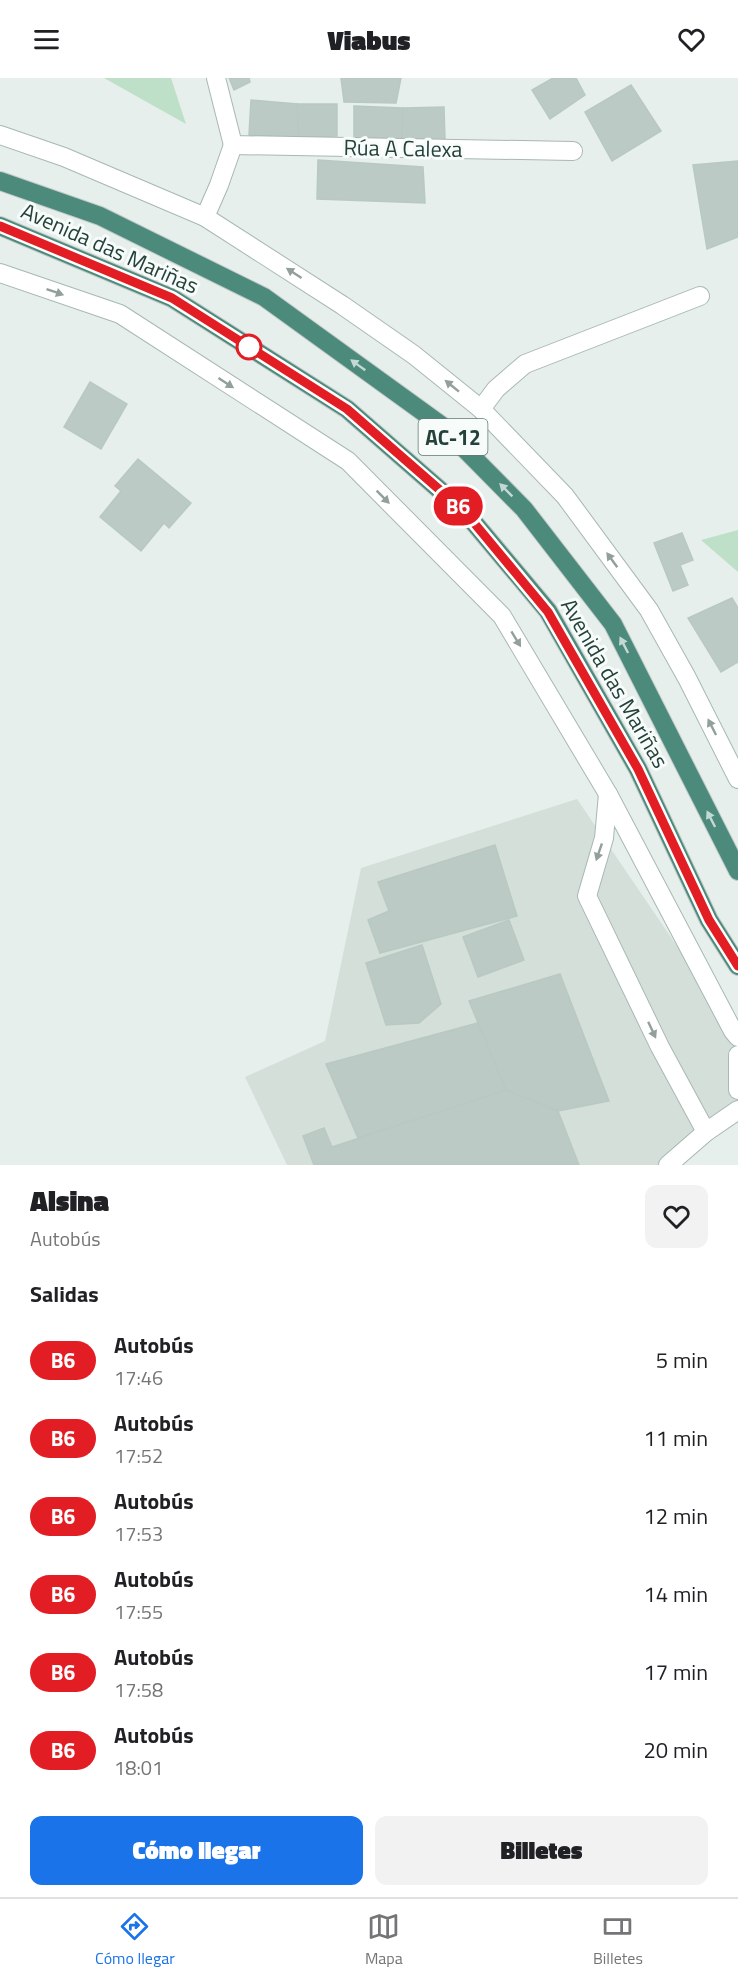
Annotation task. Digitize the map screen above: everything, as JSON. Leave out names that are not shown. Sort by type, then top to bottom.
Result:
[{"type":"highway","name":"Avenida das Mariñas","points":[[0,181],[100,216],[264,297],[441,425],[524,508],[613,624],[738,871]]},
{"type":"highway","name":"Avenida das Mariñas","points":[[0,226],[172,298],[347,409],[465,512],[548,612],[638,769],[709,920],[738,966]]},
{"type":"street","points":[[205,217],[233,145],[216,78]]},
{"type":"street","points":[[0,135],[64,157],[205,217],[342,305],[414,355],[481,409],[565,496],[649,610],[687,678],[738,779]]},
{"type":"street","name":"Rúa A Calexa","points":[[233,145],[573,151]]},
{"type":"street","points":[[0,273],[120,314],[348,461],[502,616],[608,794],[736,1034],[738,1090],[735,1106],[722,1120]]},
{"type":"street","points":[[481,409],[496,389],[525,364],[700,296]]},
{"type":"street","points":[[608,794],[604,838],[586,896],[706,1132]]},
{"type":"street","points":[[668,1165],[706,1132],[738,1110]]},
{"type":"shaded area","points":[[577,799],[738,1036],[738,1115],[676,1165],[287,1165],[245,1077],[325,1041],[361,868]]},
{"type":"green space","points":[[104,78],[171,78],[186,124]]},
{"type":"green space","points":[[738,530],[738,572],[701,540]]},
{"type":"building","points":[[229,78],[249,78],[250,82],[234,90]]},
{"type":"building","points":[[341,78],[401,78],[396,103],[344,102]]},
{"type":"building","points":[[553,78],[576,78],[585,95],[550,119],[532,90]]},
{"type":"building","points":[[631,85],[661,131],[612,161],[585,112]]},
{"type":"building","points":[[251,100],[297,104],[299,137],[249,135]]},
{"type":"building","points":[[297,104],[337,104],[337,136],[299,137]]},
{"type":"building","points":[[354,106],[403,108],[402,139],[354,138]]},
{"type":"building","points":[[444,107],[445,140],[402,139],[403,108]]},
{"type":"building","points":[[318,160],[423,167],[425,203],[317,199]]},
{"type":"building","points":[[738,161],[738,237],[707,249],[693,165]]},
{"type":"building","points":[[90,382],[127,404],[101,449],[64,427]]},
{"type":"building","points":[[138,459],[191,503],[169,528],[164,523],[141,551],[100,517],[121,491],[115,486]]},
{"type":"building","points":[[682,533],[693,560],[680,565],[688,585],[673,591],[654,543]]},
{"type":"building","points":[[732,598],[738,608],[738,662],[721,672],[688,618]]},
{"type":"building","points":[[495,845],[517,916],[380,953],[368,920],[389,911],[378,882]]},
{"type":"building","points":[[509,920],[524,960],[478,977],[463,937]]},
{"type":"building","points":[[422,945],[441,1004],[419,1023],[386,1025],[366,963]]},
{"type":"building","points":[[560,974],[609,1101],[558,1111],[506,1090],[469,1001]]},
{"type":"building","points":[[478,1023],[506,1090],[358,1138],[326,1064]]},
{"type":"building","points":[[506,1090],[558,1111],[579,1165],[314,1165],[303,1136],[324,1128],[332,1147]]},
{"type":"bus line","name":"B6","points":[[0,226],[172,298],[347,409],[465,512],[548,612],[638,769],[709,920],[738,966]]}]
